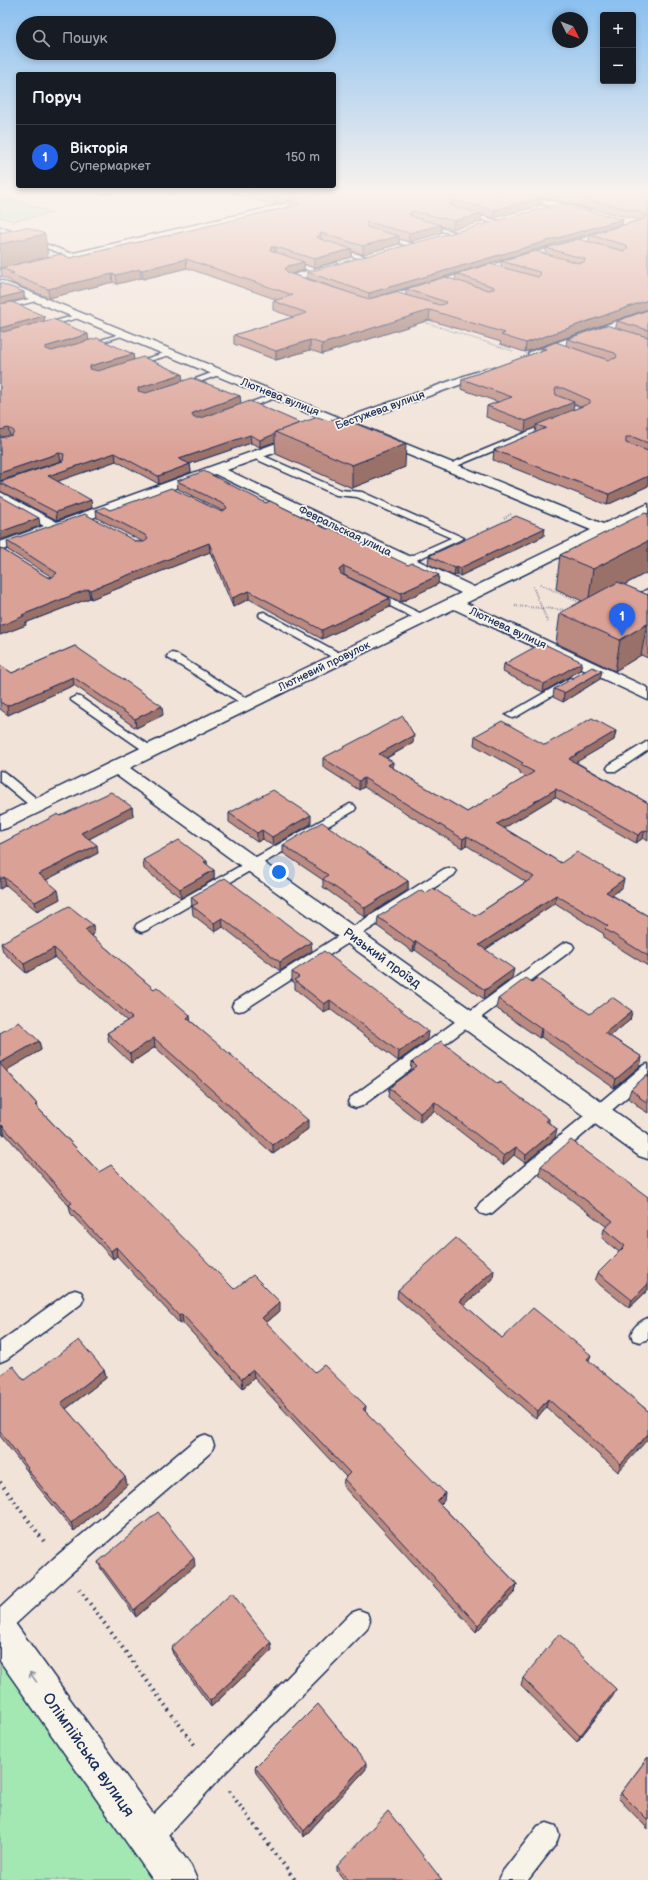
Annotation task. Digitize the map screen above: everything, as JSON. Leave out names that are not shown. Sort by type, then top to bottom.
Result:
[{"type":"street","points":[[297,280],[306,283]]},
{"type":"street","points":[[366,302],[393,297],[450,280]]},
{"type":"street","name":"Лютнева вулиця","points":[[0,283],[449,466],[615,528]]},
{"type":"street","points":[[525,358],[648,314]]},
{"type":"street","name":"Бестужева вулиця","points":[[2,550],[85,516],[500,367]]},
{"type":"street","name":"Февральская улица","points":[[215,469],[474,593]]},
{"type":"street","points":[[0,496],[56,527]]},
{"type":"street","name":"Лютневий провулок","points":[[0,824],[422,618],[615,528],[648,508]]},
{"type":"street","name":"Лютнева вулиця","points":[[454,603],[648,695]]},
{"type":"street","name":"Ризький проїзд","points":[[116,767],[648,1149]]},
{"type":"street","name":"Олімпійська вулиця","points":[[0,1630],[148,1838],[176,1880]]},
{"type":"lane","points":[[442,282],[456,286]]},
{"type":"lane","points":[[393,297],[406,301]]},
{"type":"lane","points":[[0,308],[38,299]]},
{"type":"lane","points":[[33,328],[80,316]]},
{"type":"lane","points":[[602,330],[618,334]]},
{"type":"lane","points":[[77,348],[125,334]]},
{"type":"lane","points":[[553,348],[567,352]]},
{"type":"lane","points":[[122,367],[171,353]]},
{"type":"lane","points":[[172,388],[220,373]]},
{"type":"lane","points":[[227,412],[276,396]]},
{"type":"lane","points":[[449,466],[562,420]]},
{"type":"lane","points":[[254,455],[338,493],[359,494],[459,538],[407,561]]},
{"type":"lane","points":[[164,487],[177,494]]},
{"type":"lane","points":[[85,516],[98,523]]},
{"type":"lane","points":[[366,590],[422,618]]},
{"type":"lane","points":[[642,606],[631,601],[648,592]]},
{"type":"lane","points":[[264,615],[341,658]]},
{"type":"lane","points":[[172,656],[248,703]]},
{"type":"lane","points":[[512,715],[592,668]]},
{"type":"lane","points":[[76,699],[151,751]]},
{"type":"lane","points":[[613,768],[648,745]]},
{"type":"lane","points":[[0,776],[38,806]]},
{"type":"lane","points":[[142,927],[350,808]]},
{"type":"lane","points":[[239,1006],[449,872]]},
{"type":"lane","points":[[356,1102],[567,947]]},
{"type":"lane","points":[[486,1208],[648,1070]]},
{"type":"lane","points":[[0,1353],[75,1298]]},
{"type":"lane","points":[[0,1623],[62,1566],[204,1445]]},
{"type":"lane","points":[[148,1838],[213,1769],[358,1621]]},
{"type":"lane","points":[[512,1880],[547,1835]]},
{"type":"path","points":[[104,281],[118,286]]},
{"type":"path","points":[[420,320],[525,358]]},
{"type":"path","points":[[537,583],[587,606]]},
{"type":"path","points":[[533,587],[549,627]]},
{"type":"path","points":[[511,606],[572,610]]},
{"type":"path","points":[[0,1482],[295,1880]]},
{"type":"green space","points":[[0,1631],[175,1880],[0,1880]]},
{"type":"building","points":[[25,280],[88,280],[48,289]]},
{"type":"building","points":[[248,280],[309,280],[369,299],[395,292],[440,305],[445,304],[446,302],[406,289],[436,280],[454,280],[488,290],[494,289],[494,287],[473,280],[648,280],[648,300],[526,343],[501,335],[505,333],[430,310],[322,344],[310,340],[276,351],[234,335],[307,313],[273,301],[293,295]]},
{"type":"building","points":[[330,280],[415,280],[369,293]]},
{"type":"building","points":[[0,283],[24,292],[0,298]]},
{"type":"building","points":[[12,302],[44,316],[0,328],[0,304]]},
{"type":"building","points":[[648,310],[648,330],[617,321]]},
{"type":"building","points":[[53,319],[88,334],[45,347],[45,349],[52,351],[97,338],[133,354],[90,366],[90,369],[98,371],[143,357],[182,374],[138,388],[138,391],[146,393],[192,378],[240,396],[193,413],[192,415],[194,418],[201,418],[250,401],[300,423],[275,432],[275,434],[260,440],[250,435],[179,459],[190,464],[158,476],[115,453],[48,476],[91,500],[56,512],[0,483],[63,461],[64,454],[59,453],[0,473],[0,438],[12,435],[14,431],[8,428],[0,430],[0,330],[3,332]]},
{"type":"building","points":[[606,325],[648,337],[648,443],[633,437],[626,437],[626,443],[648,451],[648,476],[609,494],[494,450],[546,428],[536,425],[590,403],[590,400],[563,388],[556,388],[556,395],[574,402],[526,421],[487,406],[512,397],[462,379],[546,349],[541,348],[556,342],[608,360],[616,358],[617,356],[615,353],[567,339]]},
{"type":"building","points":[[318,417],[329,421],[339,417],[406,444],[352,465],[275,432]]},
{"type":"building","points":[[204,471],[266,503],[270,501],[327,529],[330,528],[408,565],[412,563],[439,575],[401,593],[344,566],[339,570],[341,574],[390,598],[322,630],[249,591],[232,598],[209,543],[22,615],[24,616],[0,626],[0,548],[47,577],[51,578],[57,573],[7,541],[85,514],[137,542],[144,542],[148,539],[145,535],[96,510],[104,507],[110,510],[171,488],[222,512],[227,508],[225,505],[177,481]]},
{"type":"building","points":[[0,496],[39,518],[0,532]]},
{"type":"building","points":[[645,513],[648,514],[648,541],[593,569],[560,555]]},
{"type":"building","points":[[516,516],[545,528],[460,568],[455,568],[429,556]]},
{"type":"building","points":[[618,582],[648,595],[648,625],[647,624],[620,640],[560,613]]},
{"type":"building","points":[[542,643],[582,662],[544,684],[504,664]]},
{"type":"building","points":[[75,646],[162,706],[135,719],[73,677],[7,706],[0,702],[0,665],[12,673]]},
{"type":"building","points":[[592,667],[602,671],[564,693],[554,689]]},
{"type":"building","points":[[403,716],[414,735],[379,754],[393,762],[388,765],[467,812],[534,772],[521,765],[523,763],[475,736],[502,721],[545,745],[592,718],[616,731],[569,759],[648,803],[648,831],[645,830],[638,835],[556,789],[497,824],[561,863],[577,852],[624,879],[606,892],[648,916],[648,956],[605,929],[608,926],[556,895],[479,945],[514,969],[485,990],[416,941],[414,943],[378,917],[421,890],[426,893],[433,888],[475,916],[534,877],[467,836],[463,839],[364,778],[359,781],[323,758]]},
{"type":"building","points":[[273,790],[311,815],[272,837],[262,830],[257,833],[229,813]]},
{"type":"building","points":[[111,792],[132,807],[81,833],[97,845],[39,874],[58,890],[35,902],[4,877],[0,879],[0,844],[58,814],[60,816]]},
{"type":"building","points":[[322,822],[408,881],[365,908],[323,879],[328,875],[283,845]]},
{"type":"building","points":[[179,840],[207,861],[204,862],[214,870],[180,889],[143,860]]},
{"type":"building","points":[[225,878],[311,942],[280,962],[222,918],[214,923],[192,906],[198,903],[191,897]]},
{"type":"building","points":[[69,906],[93,925],[85,930],[154,989],[157,987],[190,1015],[187,1018],[308,1120],[273,1145],[154,1038],[130,1054],[107,1033],[132,1018],[54,948],[24,964],[1,943]]},
{"type":"building","points":[[324,951],[428,1031],[399,1052],[330,1000],[324,1004],[294,980],[299,977],[292,972]]},
{"type":"building","points":[[526,978],[532,982],[537,978],[590,1014],[612,997],[632,1011],[605,1033],[642,1057],[616,1079],[498,999]]},
{"type":"building","points":[[19,1022],[39,1041],[0,1063],[0,1033]]},
{"type":"building","points":[[441,1041],[498,1084],[500,1082],[549,1119],[546,1121],[557,1129],[526,1155],[516,1147],[504,1156],[435,1102],[420,1113],[389,1088],[417,1067],[412,1062]]},
{"type":"building","points":[[0,1064],[37,1104],[35,1105],[99,1172],[111,1165],[234,1289],[253,1275],[280,1302],[262,1318],[315,1372],[324,1365],[366,1406],[363,1409],[445,1493],[437,1501],[517,1584],[478,1625],[344,1479],[350,1473],[253,1370],[242,1379],[182,1314],[179,1316],[116,1247],[111,1251],[69,1205],[72,1203],[2,1125],[0,1125]]},
{"type":"building","points":[[648,1074],[648,1103],[631,1089]]},
{"type":"building","points":[[571,1140],[648,1197],[648,1284],[632,1300],[598,1273],[625,1246],[604,1229],[613,1221],[541,1166]]},
{"type":"building","points":[[456,1238],[494,1270],[460,1301],[502,1338],[533,1308],[591,1355],[587,1359],[648,1411],[648,1434],[621,1464],[548,1399],[538,1411],[398,1290]]},
{"type":"building","points":[[79,1340],[104,1370],[61,1403],[125,1477],[71,1523],[27,1469],[28,1468],[0,1431],[0,1375],[13,1366],[24,1380]]},
{"type":"building","points":[[158,1512],[194,1558],[134,1610],[98,1562]]},
{"type":"building","points":[[232,1593],[271,1643],[210,1701],[171,1648]]},
{"type":"building","points":[[559,1634],[616,1689],[580,1736],[523,1678]]},
{"type":"building","points":[[318,1704],[366,1763],[304,1831],[255,1767]]},
{"type":"building","points":[[648,1757],[648,1820],[621,1793]]},
{"type":"building","points":[[388,1811],[442,1880],[348,1880],[337,1866]]},
{"type":"place","name":"Вікторія","points":[[622,636]]}]
